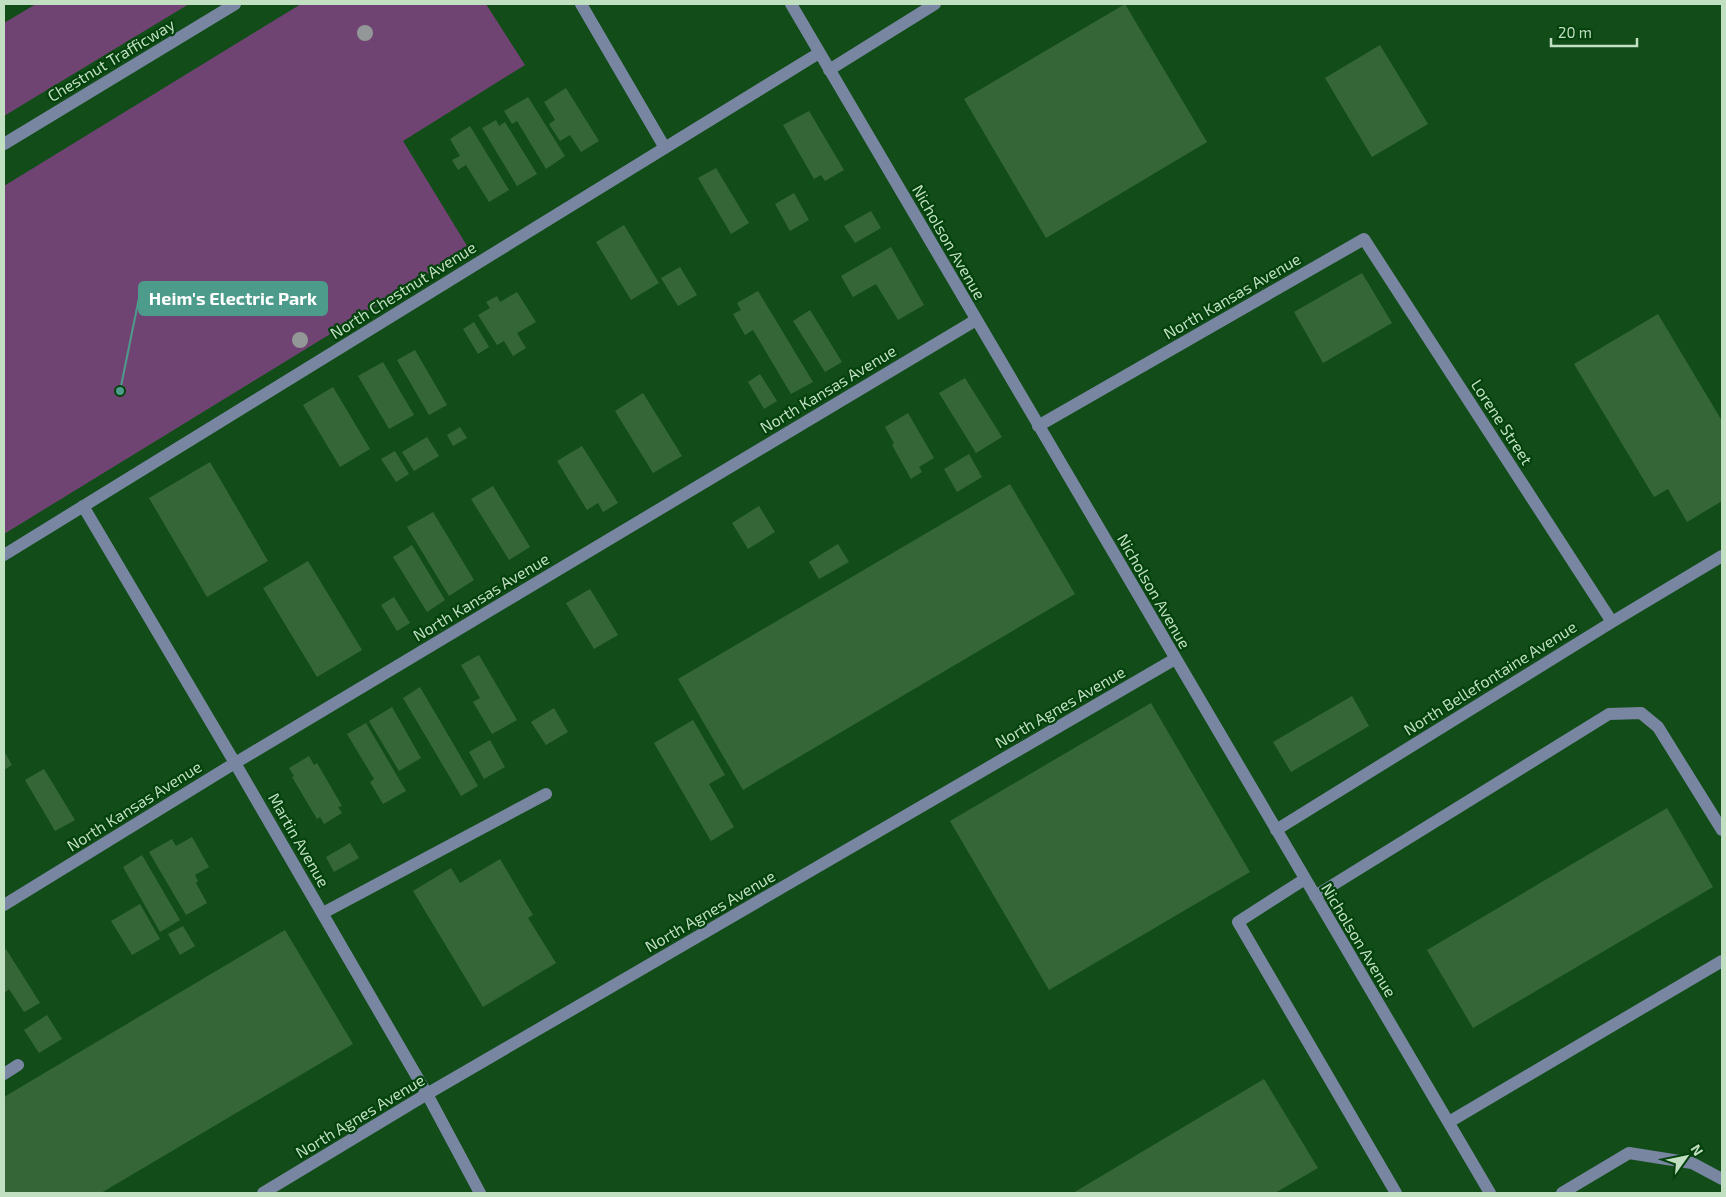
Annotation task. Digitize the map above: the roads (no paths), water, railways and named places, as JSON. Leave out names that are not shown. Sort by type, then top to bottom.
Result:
[{"type":"street","name":"Chestnut Trafficway","points":[[4,144],[234,4]]},
{"type":"street","points":[[581,4],[665,148]]},
{"type":"street","name":"Nicholson Avenue","points":[[791,4],[1490,1193]]},
{"type":"street","points":[[829,70],[935,4]]},
{"type":"street","name":"North Chestnut Avenue","points":[[4,555],[820,53]]},
{"type":"street","name":"North Kansas Avenue","points":[[1038,426],[1364,239]]},
{"type":"street","name":"Lorene Street","points":[[1364,239],[1612,622]]},
{"type":"street","name":"North Kansas Avenue","points":[[4,905],[235,763],[976,320]]},
{"type":"street","name":"Martin Avenue","points":[[83,506],[428,1094],[480,1193]]},
{"type":"street","name":"North Bellefontaine Avenue","points":[[1276,830],[1722,556]]},
{"type":"street","name":"North Agnes Avenue","points":[[263,1193],[428,1094],[1175,659]]},
{"type":"street","points":[[1315,896],[1609,714],[1641,713],[1658,727],[1722,830]]},
{"type":"street","points":[[323,914],[546,794]]},
{"type":"street","points":[[1305,879],[1238,922],[1396,1193]]},
{"type":"street","points":[[1449,1122],[1722,961]]},
{"type":"street","points":[[4,1074],[18,1065]]},
{"type":"street","points":[[1562,1193],[1630,1153],[1692,1163],[1722,1178]]},
{"type":"place","name":"Heim's Electric Park","points":[[120,391]]}]
